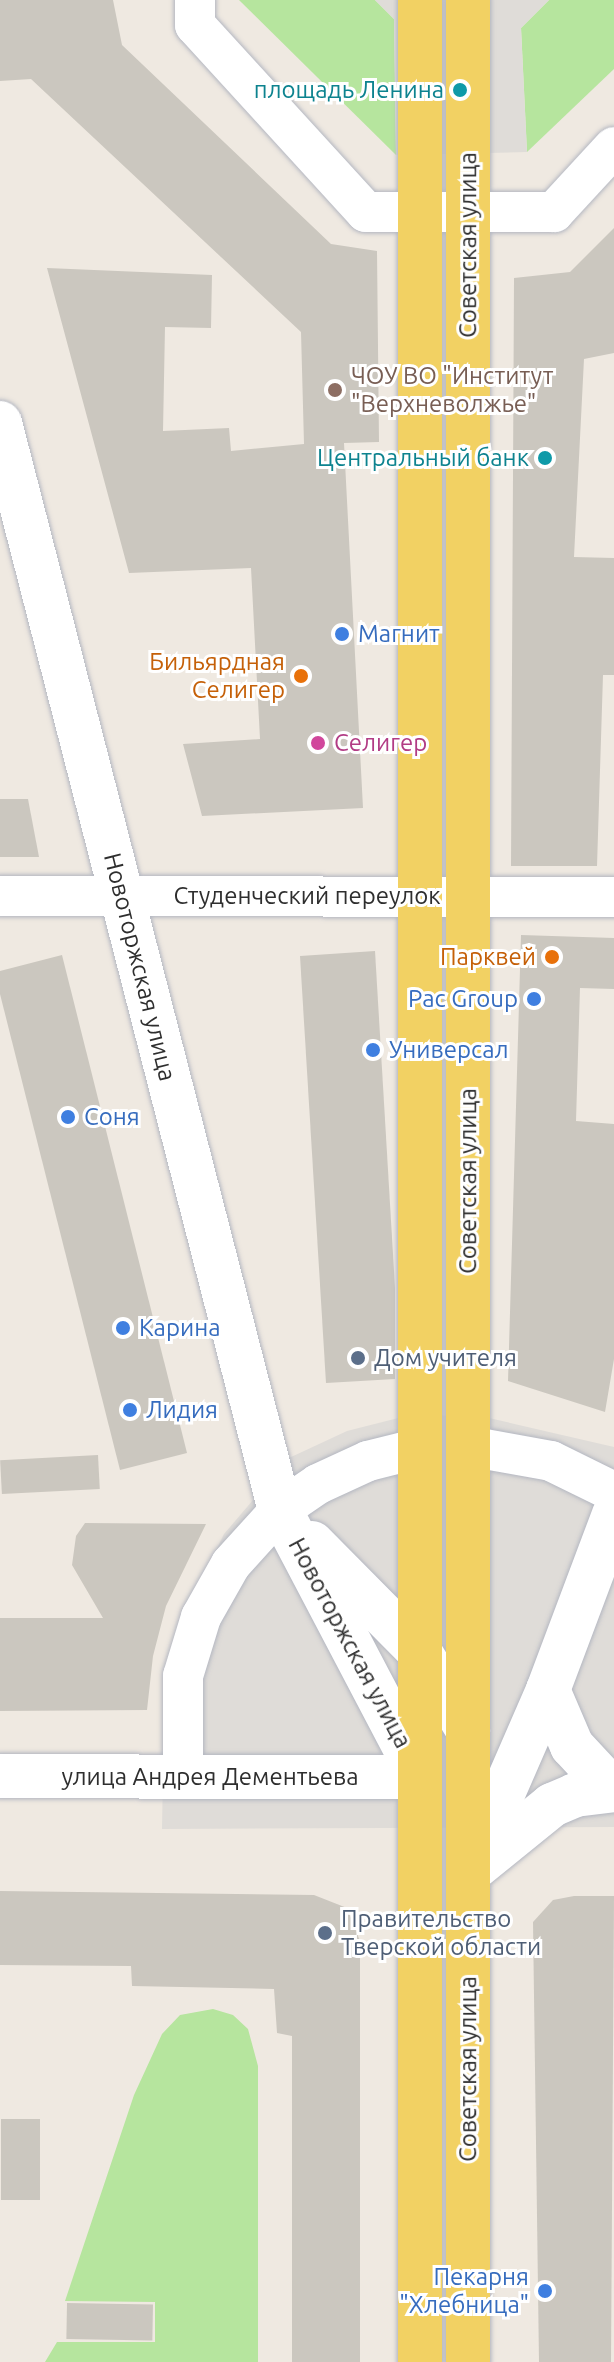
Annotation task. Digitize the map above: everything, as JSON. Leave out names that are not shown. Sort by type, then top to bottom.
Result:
[{"type":"main road","name":"Советская улица","points":[[420,0],[420,2362]]},
{"type":"main road","name":"Советская улица","points":[[468,0],[468,2362]]},
{"type":"main road","name":"Новоторжская улица","points":[[0,423],[280,1510],[420,1777]]},
{"type":"main road","name":"Новоторжская улица","points":[[280,1510],[420,1652],[468,1730]]},
{"type":"main road","points":[[468,1874],[548,1690],[614,1514]]},
{"type":"main road","points":[[468,1874],[552,1805],[613,1790],[572,1746],[548,1690]]},
{"type":"main road","name":"улица Андрея Дементьева","points":[[0,1776],[420,1777]]},
{"type":"street","points":[[195,0],[195,25],[366,212],[554,212],[614,147]]},
{"type":"street","name":"Студенческий переулок","points":[[0,896],[614,897]]},
{"type":"street","points":[[468,1446],[551,1461],[614,1492]]},
{"type":"street","points":[[183,1777],[183,1676],[194,1636],[231,1564],[280,1510],[351,1468],[420,1448]]},
{"type":"green space","points":[[239,0],[375,0],[394,19],[396,155]]},
{"type":"green space","points":[[549,0],[614,0],[614,69],[527,152],[521,28]]},
{"type":"green space","points":[[213,2009],[233,2015],[248,2029],[258,2066],[258,2362],[45,2362],[57,2342],[155,2342],[155,2302],[65,2301],[134,2095],[162,2034],[180,2015]]},
{"type":"shaded area","name":"площадь Ленина","points":[[375,0],[549,0],[521,28],[527,152],[396,155],[394,19]]},
{"type":"shaded area","points":[[414,1414],[489,1418],[614,1447],[614,1827],[162,1829],[164,1716],[184,1616],[224,1534],[289,1458],[347,1431]]},
{"type":"building","points":[[0,0],[113,0],[122,45],[331,244],[377,251],[379,442],[344,443],[363,808],[202,816],[183,744],[260,739],[251,568],[129,573],[47,268],[212,275],[211,328],[165,327],[163,431],[229,428],[231,451],[304,444],[301,332],[31,79],[0,81]]},
{"type":"building","name":"Центральный банк","points":[[614,228],[614,353],[584,359],[574,557],[614,558],[614,675],[603,675],[597,866],[511,866],[514,278],[570,272]]},
{"type":"building","points":[[0,799],[28,799],[39,857],[0,857]]},
{"type":"building","points":[[521,935],[614,938],[614,989],[580,988],[576,1121],[614,1124],[614,1359],[605,1412],[508,1381]]},
{"type":"building","points":[[375,951],[395,1288],[395,1379],[326,1383],[300,956]]},
{"type":"building","points":[[62,955],[187,1453],[120,1470],[0,994],[0,971]]},
{"type":"building","points":[[98,1455],[100,1489],[2,1494],[0,1460]]},
{"type":"building","points":[[85,1523],[206,1524],[166,1606],[153,1656],[147,1710],[0,1711],[0,1618],[103,1618],[72,1565],[76,1536]]},
{"type":"building","points":[[0,1891],[314,1895],[347,1908],[360,1941],[360,2362],[292,2362],[292,2036],[277,2033],[274,1989],[132,1986],[131,1966],[0,1965]]},
{"type":"building","points":[[574,1896],[614,1896],[611,2362],[539,2362],[533,1922],[553,1900]]},
{"type":"building","points":[[1,2119],[40,2119],[40,2200],[1,2200]]},
{"type":"building","points":[[67,2303],[153,2305],[152,2340],[66,2339]]},
{"type":"place","name":"площадь Ленина","points":[[460,90]]},
{"type":"place","name":"ЧОУ ВО \"Институт \"Верхневолжье\"","points":[[335,390]]},
{"type":"place","name":"Центральный банк","points":[[545,458]]},
{"type":"place","name":"Магнит","points":[[342,634]]},
{"type":"place","name":"Бильярдная Селигер","points":[[301,676]]},
{"type":"place","name":"Селигер","points":[[318,743]]},
{"type":"place","name":"Парквей","points":[[552,957]]},
{"type":"place","name":"Pac Group","points":[[534,999]]},
{"type":"place","name":"Универсал","points":[[373,1050]]},
{"type":"place","name":"Соня","points":[[68,1117]]},
{"type":"place","name":"Карина","points":[[123,1328]]},
{"type":"place","name":"Дом учителя","points":[[358,1358]]},
{"type":"place","name":"Лидия","points":[[130,1410]]},
{"type":"place","name":"Правительство Тверской области","points":[[325,1933]]},
{"type":"place","name":"Пекарня \"Хлебница\"","points":[[545,2291]]}]
